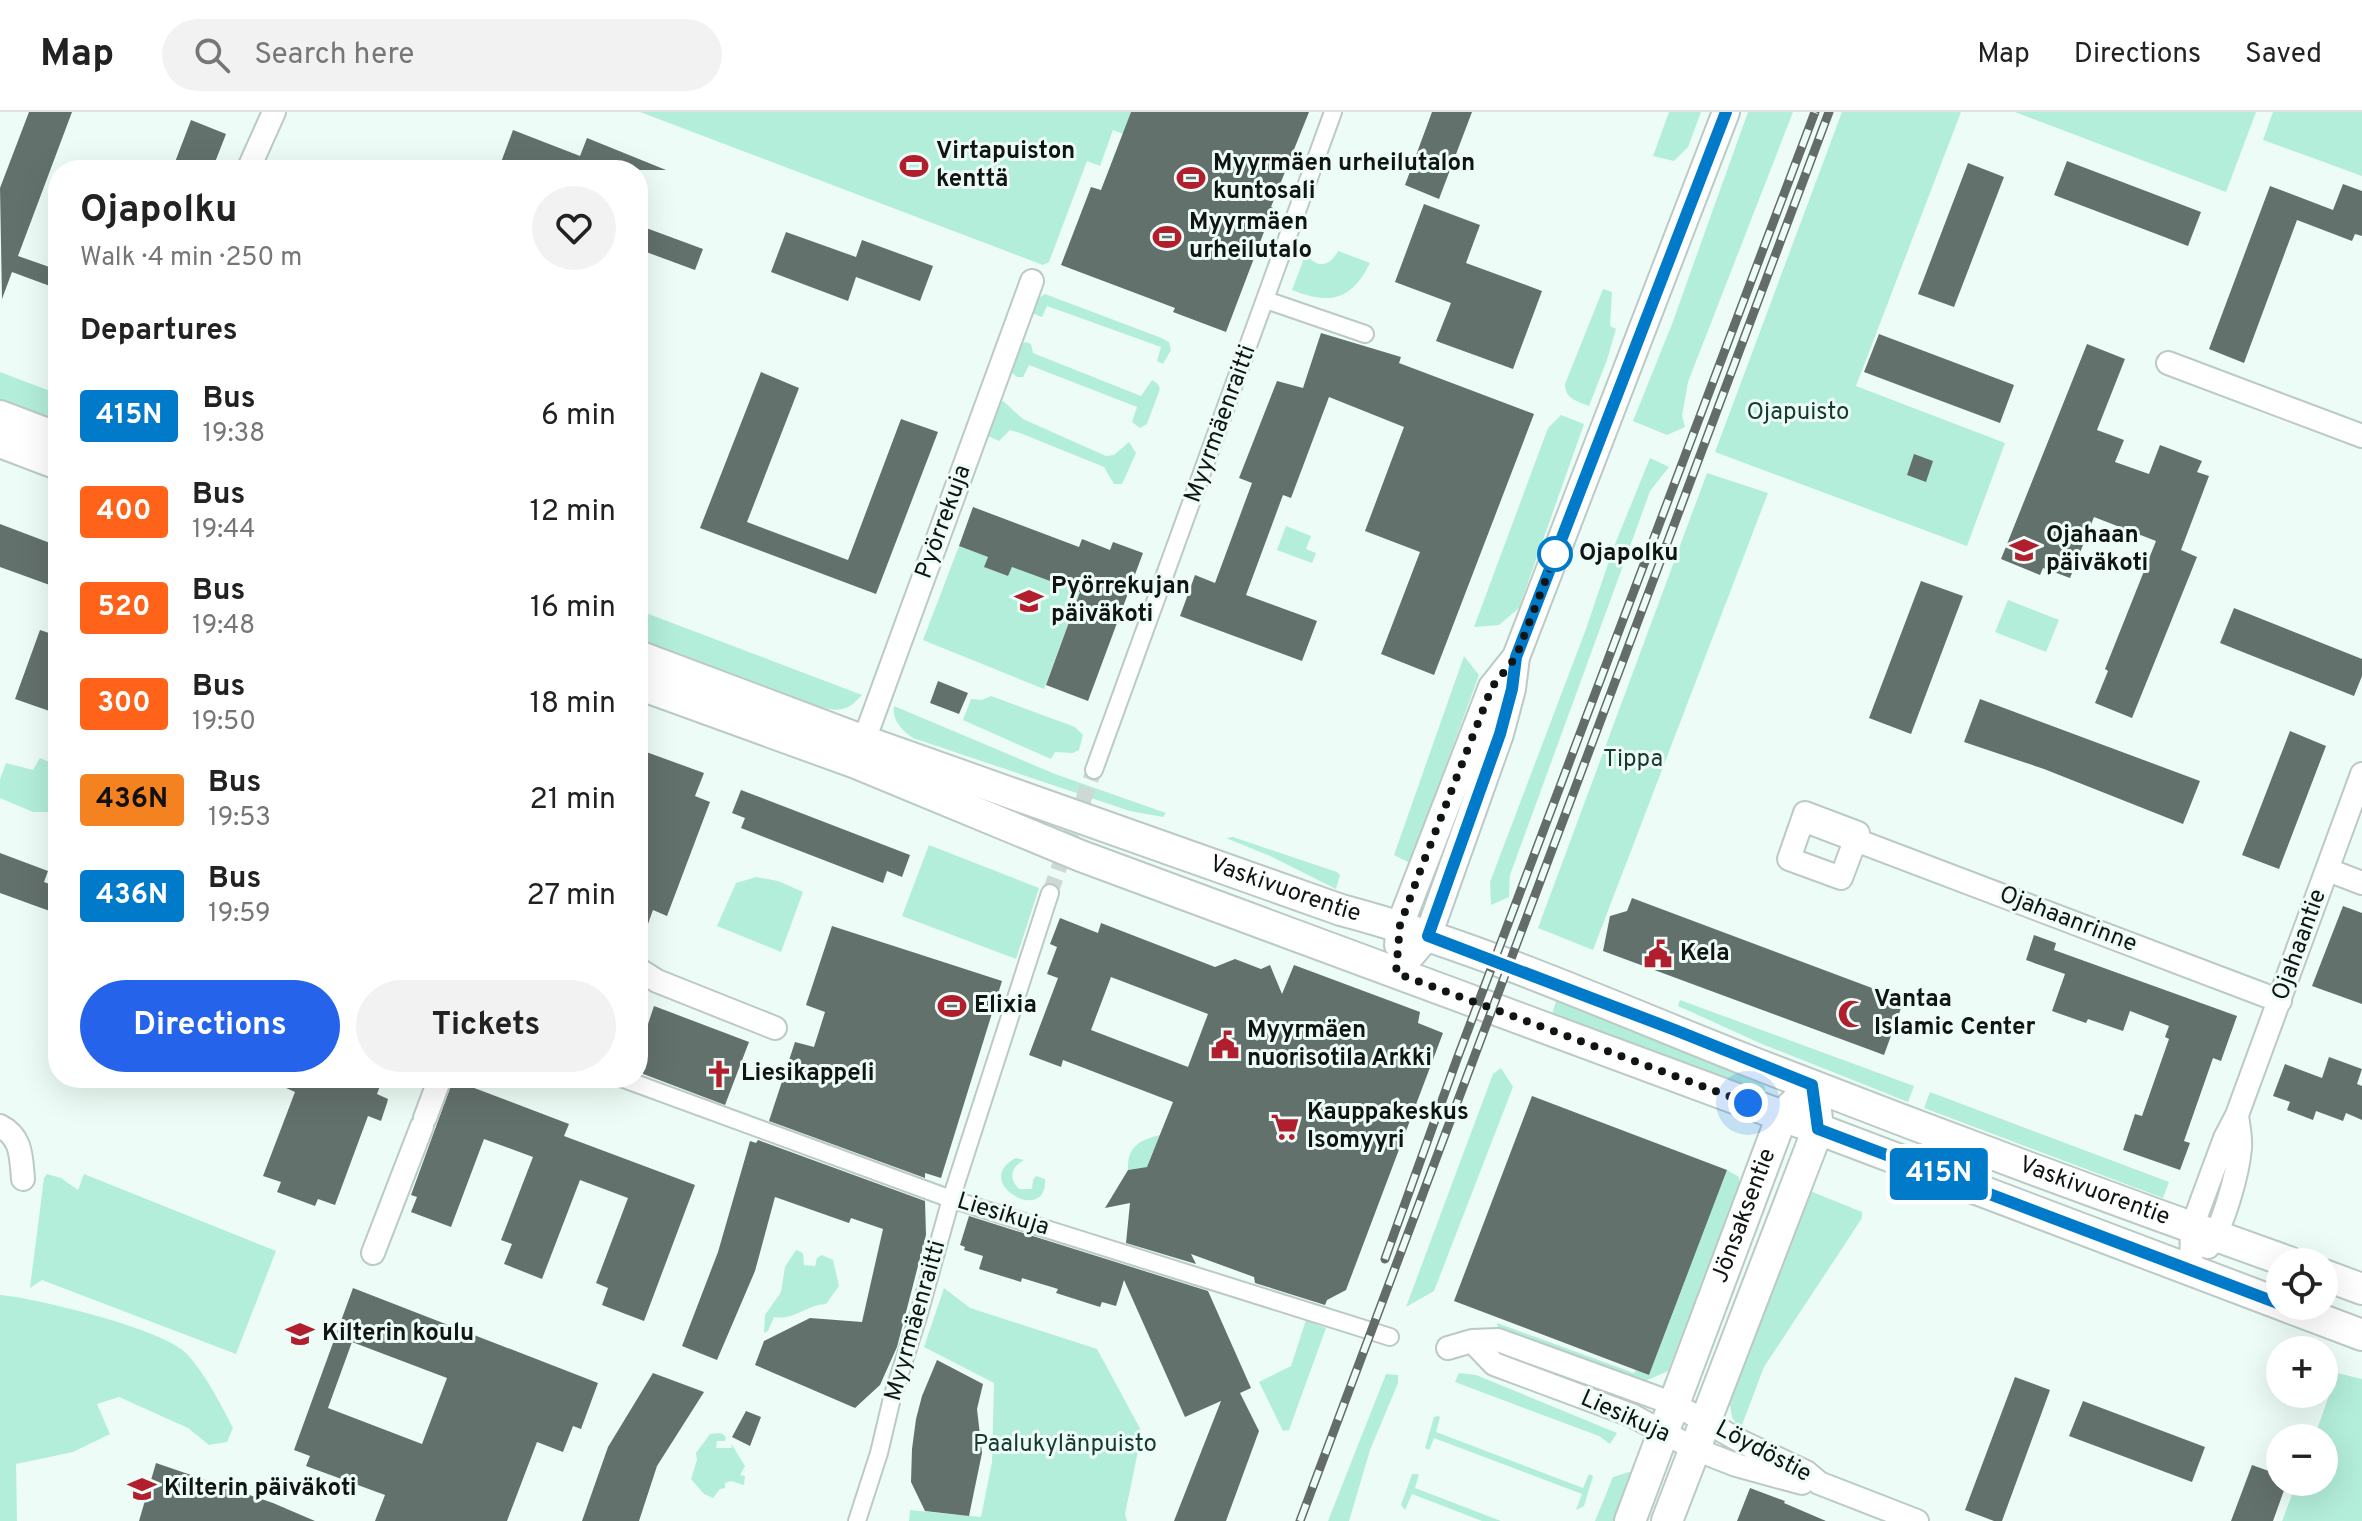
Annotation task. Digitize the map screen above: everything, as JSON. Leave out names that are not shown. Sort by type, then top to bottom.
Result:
[{"type":"main road","points":[[0,416],[48,434]]},
{"type":"main road","points":[[0,442],[48,460]]},
{"type":"main road","name":"Vaskivuorentie","points":[[648,660],[860,752],[1081,856],[2266,1299]]},
{"type":"main road","name":"Vaskivuorentie","points":[[648,687],[860,752],[1341,910],[1400,925],[1812,1085],[2266,1254]]},
{"type":"main road","name":"Jönsaksentie","points":[[1630,1521],[1782,1116],[1812,1085]]},
{"type":"main road","name":"Jönsaksentie","points":[[1667,1521],[1818,1129],[1812,1085]]},
{"type":"main road","points":[[2338,1280],[2362,1289]]},
{"type":"main road","name":"Vaskivuorentie","points":[[2322,1320],[2362,1335]]},
{"type":"street","points":[[252,160],[274,112]]},
{"type":"street","name":"Myyrmäenraitti","points":[[1094,770],[1102,732],[1266,300],[1333,112]]},
{"type":"street","points":[[1396,973],[1428,936],[1500,734],[1512,689],[1516,657],[1726,112]]},
{"type":"street","name":"Pyörrekuja","points":[[860,752],[1032,281]]},
{"type":"street","points":[[1266,300],[1365,334]]},
{"type":"street","points":[[2168,363],[2362,436]]},
{"type":"street","points":[[1396,973],[1400,925],[1492,687],[1516,657]]},
{"type":"street","name":"Ojahaantie","points":[[2191,1270],[2240,1147],[2237,1115],[2362,774]]},
{"type":"street","name":"Ojahaanrinne","points":[[1855,840],[1841,878],[1789,859],[1803,820],[2280,1001]]},
{"type":"street","points":[[2328,870],[2362,883]]},
{"type":"street","name":"Myyrmäenraitti","points":[[857,1521],[951,1199],[1050,893]]},
{"type":"street","points":[[648,975],[775,1028]]},
{"type":"street","points":[[373,1253],[436,1088]]},
{"type":"street","name":"Liesikuja","points":[[648,1088],[951,1199],[1390,1337]]},
{"type":"street","points":[[0,1126],[15,1137],[21,1149],[23,1179]]},
{"type":"street","name":"Liesikuja","points":[[1448,1348],[1472,1341],[1498,1340],[1701,1435]]},
{"type":"street","name":"Löydöstie","points":[[1701,1435],[1744,1443],[1806,1472],[1819,1483],[1917,1521]]},
{"type":"green space","points":[[640,112],[1131,112],[1123,134],[1113,130],[1100,166],[1087,161],[1049,262],[1043,265]]},
{"type":"green space","points":[[1669,112],[1701,112],[1688,147],[1674,161],[1653,156]]},
{"type":"green space","points":[[1748,112],[1793,112],[1688,382],[1682,416],[1685,427],[1667,435],[1633,421],[1672,324]]},
{"type":"green space","name":"Ojapuisto","points":[[1842,112],[1961,112],[1856,386],[2005,443],[1967,546],[1715,452]]},
{"type":"green space","points":[[2015,112],[2256,112],[2226,192]]},
{"type":"green space","points":[[2273,112],[2362,112],[2362,176],[2263,140]]},
{"type":"green space","points":[[1338,251],[1370,263],[1363,276],[1347,292],[1328,298],[1292,290],[1306,253],[1314,262],[1323,264]]},
{"type":"green space","points":[[1603,289],[1612,292],[1610,326],[1616,329],[1589,406],[1569,396],[1565,384]]},
{"type":"green space","points":[[1045,294],[1159,337],[1169,342],[1171,350],[1163,364],[1157,361],[1161,347],[1047,306],[1042,317],[1032,313],[1037,299]]},
{"type":"green space","points":[[1021,344],[1031,344],[1033,353],[1141,396],[1152,380],[1158,384],[1160,389],[1147,424],[1140,428],[1132,422],[1137,407],[1029,365],[1023,377],[1017,377],[1012,373]]},
{"type":"green space","points":[[0,372],[48,390],[48,420],[0,402]]},
{"type":"green space","points":[[1003,401],[1023,419],[1106,456],[1114,455],[1129,442],[1136,453],[1122,484],[1114,484],[1104,467],[1020,433],[1010,430],[999,441],[988,436]]},
{"type":"green space","points":[[1561,415],[1584,424],[1519,608],[1499,625],[1474,627],[1548,428]]},
{"type":"green space","points":[[1650,458],[1669,467],[1650,491],[1510,875],[1509,897],[1491,905],[1490,882],[1613,549]]},
{"type":"green space","name":"Tippa","points":[[1707,473],[1768,493],[1593,950],[1538,928]]},
{"type":"green space","points":[[1286,526],[1311,536],[1306,549],[1316,553],[1312,563],[1277,550]]},
{"type":"green space","points":[[959,546],[988,557],[985,567],[1008,576],[1012,567],[1080,592],[1044,689],[923,640]]},
{"type":"green space","points":[[2008,600],[2059,620],[2046,652],[1995,632]]},
{"type":"green space","points":[[648,614],[862,695],[845,708],[823,708],[648,643]]},
{"type":"green space","points":[[1464,656],[1479,675],[1410,863],[1394,855]]},
{"type":"green space","points":[[991,696],[1075,727],[1083,735],[1079,750],[1073,753],[1055,752],[1051,759],[963,720],[971,699],[982,700]]},
{"type":"green space","points":[[894,706],[1055,774],[1166,813],[1163,817],[1130,811],[913,738],[898,724]]},
{"type":"green space","points":[[40,758],[48,762],[48,812],[33,812],[0,798],[0,779],[6,763],[33,770]]},
{"type":"green space","points":[[1233,837],[1337,872],[1340,875],[1336,889],[1226,838]]},
{"type":"green space","points":[[929,845],[1039,888],[1016,959],[902,916]]},
{"type":"green space","points":[[756,877],[778,881],[803,892],[781,952],[717,926],[736,883]]},
{"type":"green space","points":[[1680,1000],[1914,1086],[1908,1102],[1762,1044],[1678,1006]]},
{"type":"green space","points":[[1556,1001],[1756,1076],[1765,1087],[1766,1094],[1552,1014]]},
{"type":"green space","points":[[1501,1068],[1513,1087],[1434,1291],[1406,1307],[1493,1074]]},
{"type":"green space","points":[[1930,1092],[2169,1182],[2163,1198],[1924,1108]]},
{"type":"green space","points":[[1160,1135],[1147,1167],[1128,1170],[1132,1150],[1146,1139]]},
{"type":"green space","points":[[1016,1158],[1024,1160],[1012,1173],[1019,1189],[1032,1189],[1036,1176],[1045,1179],[1043,1193],[1035,1199],[1025,1200],[1014,1196],[1005,1188],[1001,1178],[1004,1168]]},
{"type":"green space","points":[[1727,1170],[1739,1177],[1739,1186],[1668,1371],[1643,1382],[1505,1334],[1498,1328],[1497,1323],[1634,1373],[1636,1370],[1649,1375]]},
{"type":"green space","points":[[47,1174],[61,1178],[78,1190],[84,1174],[276,1251],[236,1354],[42,1280],[30,1288]]},
{"type":"green space","points":[[1810,1191],[1862,1212],[1862,1218],[1764,1367],[1740,1430],[1732,1417],[1729,1398]]},
{"type":"green space","points":[[796,1250],[803,1253],[804,1265],[815,1266],[817,1258],[822,1255],[833,1260],[839,1286],[826,1304],[788,1317],[774,1317],[764,1333],[765,1315],[781,1292],[785,1267]]},
{"type":"green space","name":"Paalukylänpuisto","points":[[944,1288],[970,1308],[1097,1349],[1142,1432],[1125,1514],[1127,1521],[909,1521],[910,1510],[981,1517],[992,1462],[994,1383],[924,1347]]},
{"type":"green space","points":[[0,1295],[98,1316],[174,1344],[194,1362],[218,1399],[233,1428],[227,1442],[209,1445],[188,1428],[119,1397],[97,1404],[110,1434],[73,1452],[16,1464],[17,1521],[0,1521]]},
{"type":"green space","points":[[1306,1320],[1326,1328],[1289,1430],[1283,1431],[1259,1382],[1291,1366]]},
{"type":"green space","points":[[1459,1373],[1476,1375],[1617,1433],[1610,1444],[1599,1436],[1455,1382]]},
{"type":"green space","points":[[2338,1373],[2362,1379],[2362,1521],[2282,1521],[2292,1496],[2338,1496],[2338,1424],[2319,1424],[2325,1408],[2338,1408]]},
{"type":"green space","points":[[1386,1374],[1398,1375],[1398,1383],[1370,1450],[1349,1521],[1328,1521]]},
{"type":"green space","points":[[1438,1416],[1436,1432],[1583,1488],[1589,1474],[1593,1476],[1584,1506],[1576,1510],[1582,1494],[1434,1438],[1429,1450],[1425,1448],[1434,1417]]},
{"type":"green space","points":[[721,1433],[726,1437],[725,1441],[717,1441],[716,1448],[732,1448],[731,1443],[745,1466],[740,1475],[745,1476],[744,1485],[731,1481],[725,1483],[725,1488],[720,1489],[713,1498],[704,1494],[691,1479],[696,1453],[710,1434]]},
{"type":"green space","points":[[1632,1473],[1614,1521],[1595,1521],[1613,1477]]},
{"type":"green space","points":[[1412,1474],[1419,1474],[1415,1488],[1501,1521],[1482,1521],[1412,1494],[1405,1510],[1401,1505]]},
{"type":"building","points":[[29,112],[72,112],[54,160],[48,160],[48,176],[18,256],[48,266],[48,285],[12,272],[2,299],[0,188]]},
{"type":"building","name":"Myyrmäen urheilutalo","points":[[1131,112],[1309,112],[1226,332],[1173,312],[1175,308],[1061,265],[1091,187],[1101,190]]},
{"type":"building","points":[[1432,112],[1472,112],[1439,199],[1405,185]]},
{"type":"building","points":[[191,120],[226,134],[216,160],[176,160]]},
{"type":"building","points":[[513,130],[580,156],[587,138],[641,160],[502,160]]},
{"type":"building","points":[[2067,161],[2201,212],[2188,246],[2054,195]]},
{"type":"building","points":[[648,163],[666,170],[648,170]]},
{"type":"building","points":[[1968,163],[2004,177],[1954,307],[1918,294]]},
{"type":"building","points":[[2343,184],[2362,191],[2362,236],[2355,234],[2352,241],[2297,220],[2244,363],[2209,349],[2270,186],[2333,210]]},
{"type":"building","points":[[1424,204],[1480,225],[1466,263],[1542,291],[1513,369],[1436,341],[1451,303],[1395,282]]},
{"type":"building","points":[[648,229],[703,249],[695,270],[648,253]]},
{"type":"building","points":[[786,232],[856,257],[862,240],[933,266],[920,301],[856,277],[848,301],[771,272]]},
{"type":"building","points":[[1321,333],[1401,357],[1399,363],[1534,414],[1434,675],[1381,654],[1420,552],[1365,531],[1404,427],[1329,397],[1291,498],[1283,495],[1246,595],[1317,621],[1302,661],[1180,616],[1195,575],[1215,583],[1252,483],[1239,478],[1277,381],[1303,388]]},
{"type":"building","points":[[1879,334],[2014,385],[2000,423],[1864,372]]},
{"type":"building","points":[[2087,344],[2125,359],[2097,430],[2124,440],[2115,462],[2149,474],[2160,445],[2202,461],[2197,472],[2209,476],[2181,550],[2197,557],[2132,718],[2095,703],[2108,671],[2105,669],[2156,541],[2094,517],[2070,578],[2043,568],[2040,575],[2001,559]]},
{"type":"building","points":[[761,372],[799,388],[747,522],[848,560],[901,419],[938,432],[876,594],[700,528]]},
{"type":"building","points":[[1914,454],[1933,461],[1926,482],[1907,475]]},
{"type":"building","points":[[973,507],[1079,547],[1082,539],[1110,550],[1113,542],[1143,553],[1088,701],[1046,685],[1080,592],[1012,567],[1008,576],[984,567],[988,557],[959,546]]},
{"type":"building","points":[[0,524],[48,542],[48,584],[0,567]]},
{"type":"building","points":[[1921,581],[1963,596],[1911,734],[1869,718]]},
{"type":"building","points":[[2234,608],[2362,659],[2362,676],[2354,696],[2220,643]]},
{"type":"building","points":[[40,630],[48,633],[48,711],[15,699]]},
{"type":"building","points":[[938,681],[968,693],[959,714],[930,703]]},
{"type":"building","points":[[1980,699],[2200,781],[2183,824],[2044,769],[1964,742]]},
{"type":"building","points":[[2290,731],[2326,746],[2279,869],[2242,855]]},
{"type":"building","points":[[648,753],[704,773],[695,796],[710,802],[667,916],[653,910],[648,924]]},
{"type":"building","points":[[741,790],[910,855],[902,877],[887,871],[883,883],[741,828],[745,818],[732,813]]},
{"type":"building","points":[[0,853],[48,871],[44,882],[48,883],[48,910],[0,893]]},
{"type":"building","points":[[1632,898],[1904,1000],[1884,1055],[1603,951],[1610,916],[1627,911]]},
{"type":"building","points":[[2343,906],[2362,913],[2362,1004],[2312,986]]},
{"type":"building","name":"Kauppakeskus Isomyyri","points":[[1060,918],[1098,933],[1101,923],[1215,967],[1235,959],[1261,969],[1270,965],[1282,994],[1294,965],[1420,1012],[1418,1023],[1443,1033],[1346,1290],[1327,1300],[1325,1305],[1255,1283],[1254,1277],[1191,1254],[1196,1264],[1126,1243],[1130,1203],[1105,1208],[1128,1170],[1147,1167],[1173,1102],[1063,1060],[1061,1067],[1029,1055],[1058,978],[1047,974],[1057,947],[1050,944]],"holes":[[[1111,977],[1208,1014],[1188,1067],[1091,1030]]]},
{"type":"building","points":[[832,926],[1002,981],[941,1178],[925,1173],[925,1178],[769,1121],[795,1042],[814,1047],[825,1012],[806,1005]]},
{"type":"building","points":[[2034,935],[2056,943],[2054,950],[2237,1016],[2221,1061],[2213,1058],[2184,1141],[2190,1143],[2180,1170],[2123,1150],[2135,1114],[2142,1116],[2169,1039],[2165,1037],[2169,1026],[2130,1011],[2123,1031],[2052,1011],[2065,974],[2026,960]]},
{"type":"building","points":[[654,1006],[749,1042],[725,1105],[648,1076],[648,1024]]},
{"type":"building","points":[[2329,1057],[2362,1069],[2357,1084],[2362,1086],[2362,1120],[2346,1113],[2343,1121],[2316,1111],[2313,1120],[2287,1110],[2290,1102],[2273,1096],[2285,1064],[2322,1078]]},
{"type":"building","points":[[286,1088],[379,1088],[377,1094],[388,1099],[381,1121],[368,1116],[335,1205],[318,1199],[315,1206],[277,1192],[281,1182],[263,1176],[295,1092]]},
{"type":"building","points":[[450,1088],[474,1088],[569,1124],[564,1136],[695,1185],[644,1321],[602,1305],[608,1288],[596,1283],[628,1198],[580,1180],[542,1279],[504,1264],[512,1244],[501,1240],[533,1157],[484,1139],[451,1227],[411,1212],[417,1197],[411,1195]]},
{"type":"building","points":[[1532,1096],[1727,1170],[1649,1375],[1454,1301]]},
{"type":"building","points":[[758,1140],[925,1201],[926,1235],[897,1347],[880,1385],[855,1408],[755,1365],[764,1341],[810,1318],[862,1322],[883,1229],[851,1218],[849,1223],[775,1197],[755,1271],[717,1360],[682,1346],[718,1252],[750,1141],[756,1143]]},
{"type":"building","points":[[969,1216],[1208,1291],[1251,1388],[1240,1393],[1259,1431],[1226,1521],[1174,1521],[1221,1401],[1185,1417],[1124,1280],[1116,1306],[1102,1302],[1100,1307],[1056,1293],[1058,1289],[979,1269],[983,1256],[964,1250],[965,1247],[960,1245]]},
{"type":"building","points":[[353,1288],[598,1383],[581,1429],[573,1426],[563,1452],[537,1442],[507,1521],[375,1521],[385,1495],[306,1466],[310,1456],[294,1450]],"holes":[[[352,1342],[447,1378],[422,1444],[328,1408]]]},
{"type":"building","points":[[937,1360],[983,1384],[977,1409],[982,1453],[969,1516],[925,1511],[911,1482],[916,1419]]},
{"type":"building","points":[[653,1373],[704,1392],[657,1466],[639,1521],[582,1521],[608,1447]]},
{"type":"building","points":[[2015,1377],[2050,1390],[2002,1521],[1994,1521],[1965,1510]]},
{"type":"building","points":[[2083,1401],[2205,1447],[2192,1482],[2069,1436]]},
{"type":"building","points":[[746,1411],[761,1417],[750,1446],[732,1437]]},
{"type":"building","points":[[156,1463],[273,1503],[315,1521],[139,1521]]},
{"type":"building","points":[[2252,1465],[2266,1470],[2266,1496],[2282,1496],[2273,1521],[2231,1521]]},
{"type":"building","points":[[1750,1488],[1785,1501],[1826,1521],[1737,1521]]},
{"type":"tunnel","points":[[1050,893],[1094,770]]},
{"type":"railway","points":[[1385,1259],[1457,1059],[1815,112]]},
{"type":"railway","points":[[1300,1521],[1829,112]]},
{"type":"bus line","name":"415N","points":[[1726,112],[1516,657],[1512,689],[1500,734],[1428,936],[1812,1085],[1818,1129],[2266,1299]]},
{"type":"place","name":"Virtapuiston kenttä","points":[[914,166]]},
{"type":"place","name":"Myyrmäen urheilutalon kuntosali","points":[[1191,178]]},
{"type":"place","name":"Myyrmäen urheilutalo","points":[[1167,237]]},
{"type":"place","name":"Ojahaan päiväkoti","points":[[2024,550]]},
{"type":"place","name":"Ojapolku","points":[[1555,554]]},
{"type":"place","name":"Pyörrekujan päiväkoti","points":[[1029,601]]},
{"type":"place","name":"Kela","points":[[1658,954]]},
{"type":"place","name":"Elixia","points":[[952,1006]]},
{"type":"place","name":"Vantaa Islamic Center","points":[[1852,1014]]},
{"type":"place","name":"Myyrmäen nuorisotila Arkki","points":[[1225,1045]]},
{"type":"place","name":"Liesikappeli","points":[[719,1074]]},
{"type":"place","name":"Kauppakeskus Isomyyri","points":[[1285,1127]]},
{"type":"place","name":"Kilterin koulu","points":[[300,1334]]},
{"type":"place","name":"Kilterin päiväkoti","points":[[142,1489]]},
{"type":"route","points":[[1555,554],[1558,548],[1516,657],[1492,687],[1422,866],[1400,925],[1396,973],[1748,1103]]}]
